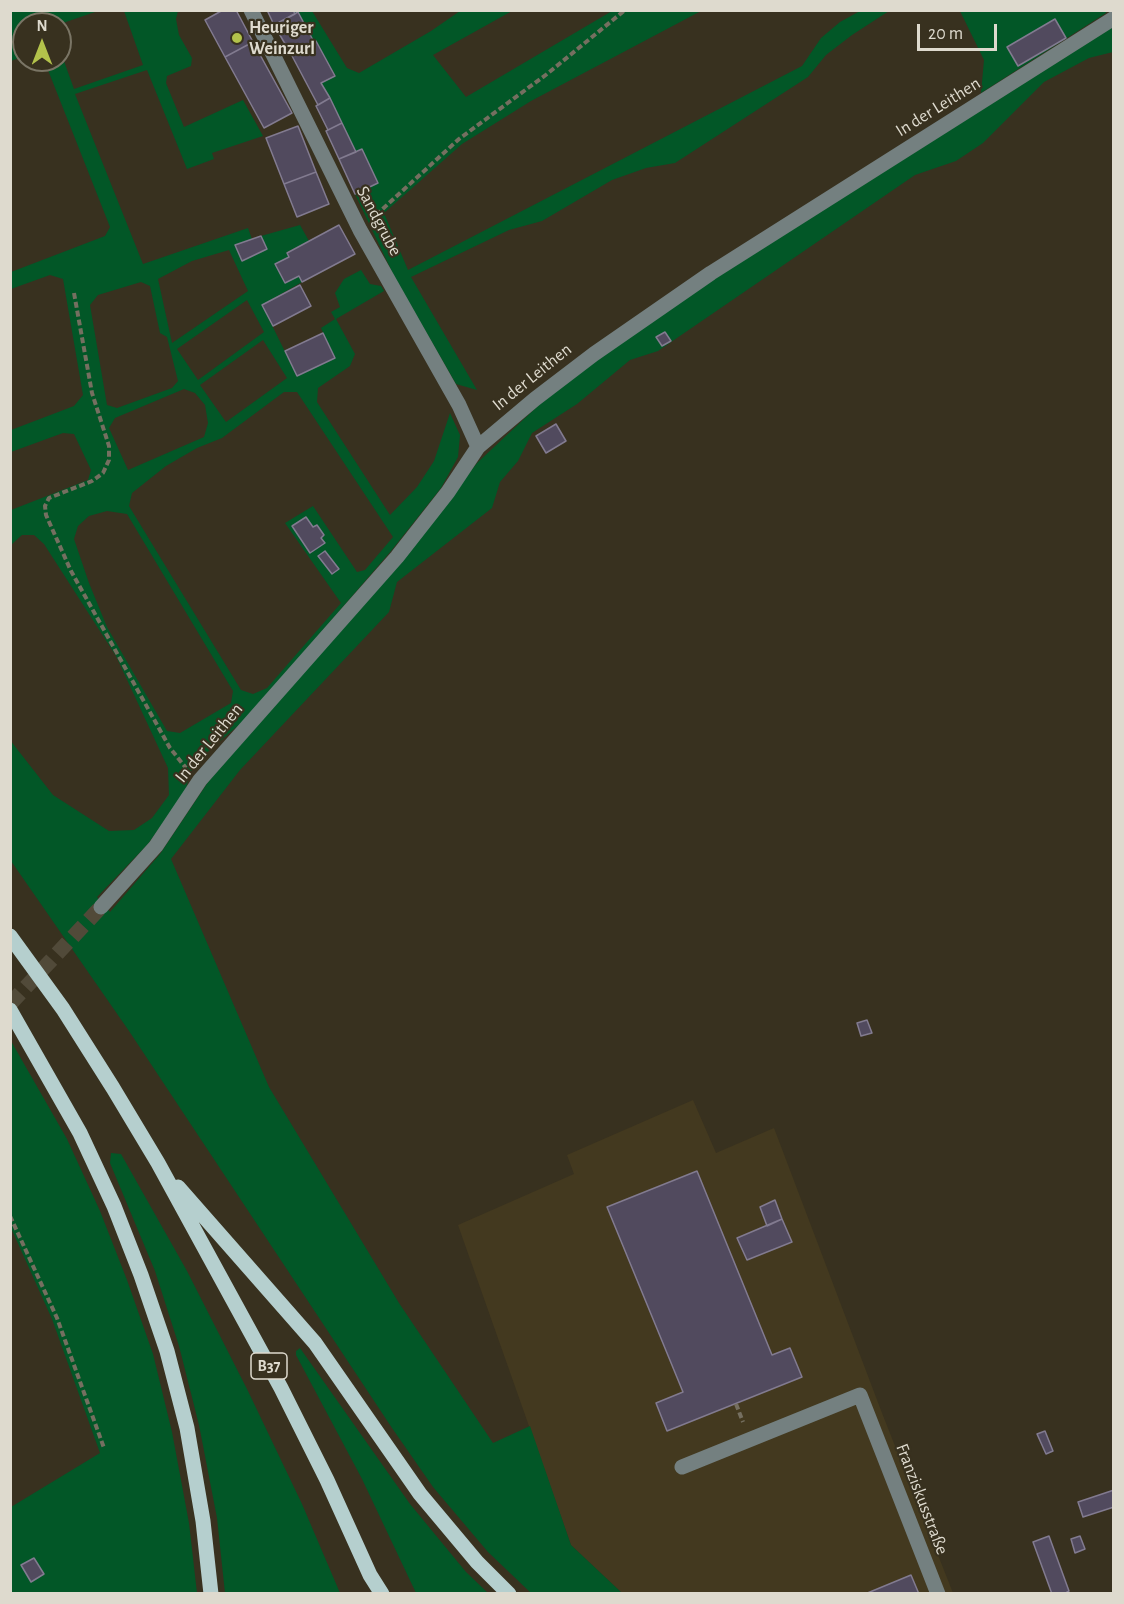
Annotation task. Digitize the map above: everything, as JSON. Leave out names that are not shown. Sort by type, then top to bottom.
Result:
[{"type":"main road","name":"B37","points":[[10,936],[63,1009],[158,1163],[281,1388],[327,1480],[370,1575],[382,1593]]},
{"type":"main road","points":[[10,1010],[80,1133],[114,1206],[141,1275],[167,1352],[186,1428],[203,1521],[212,1593]]},
{"type":"main road","points":[[158,1163],[315,1343],[420,1494],[477,1562],[509,1593]]},
{"type":"main road","name":"B37","points":[[370,1575],[374,1593]]},
{"type":"street","name":"Sandgrube","points":[[251,10],[360,230],[459,405],[478,447]]},
{"type":"street","name":"In der Leithen","points":[[101,907],[156,846],[200,780],[397,557],[448,492],[478,447],[594,354],[711,273],[1113,18]]},
{"type":"street","name":"Franziskusstraße","points":[[682,1467],[860,1395],[938,1593]]},
{"type":"path","points":[[360,230],[459,139],[547,74],[625,10]]},
{"type":"path","points":[[74,293],[92,393],[109,446],[109,460],[103,473],[92,481],[49,498],[45,506],[46,515],[70,571],[170,748],[185,767],[200,780]]},
{"type":"path","points":[[10,1216],[57,1318],[104,1448]]},
{"type":"shaded area","points":[[693,1100],[716,1153],[774,1128],[953,1593],[622,1593],[571,1545],[458,1225],[574,1174],[567,1155]]},
{"type":"green space","points":[[11,10],[98,11],[72,20],[72,12],[12,12],[11,61]]},
{"type":"green space","points":[[1105,10],[1106,13],[981,93],[984,60],[960,11]]},
{"type":"green space","points":[[124,11],[178,11],[176,19],[179,35],[192,58],[191,66],[167,76],[166,83],[184,127],[243,100],[263,136],[212,153],[214,159],[187,169],[147,70],[75,94],[143,264],[248,228],[252,239],[235,245],[243,261],[267,249],[261,236],[300,225],[309,241],[287,252],[289,257],[275,264],[285,283],[299,276],[302,282],[262,305],[297,376],[335,358],[321,328],[335,319],[331,312],[340,307],[335,293],[344,279],[361,270],[370,284],[381,286],[384,291],[336,319],[355,354],[350,366],[318,388],[317,402],[390,515],[417,487],[434,461],[450,413],[460,435],[458,457],[441,488],[391,551],[247,718],[197,761],[189,775],[186,790],[148,844],[97,897],[110,912],[160,854],[208,782],[402,560],[477,463],[540,404],[600,358],[714,279],[1113,27],[1113,52],[1089,58],[1044,82],[983,143],[956,161],[915,175],[658,351],[630,360],[577,404],[532,433],[518,461],[500,482],[492,508],[397,582],[389,612],[240,770],[171,859],[269,1087],[399,1303],[493,1443],[530,1426],[571,1545],[622,1593],[531,1593],[488,1552],[433,1487],[129,1031],[11,861],[10,740],[53,795],[109,831],[134,830],[152,818],[169,795],[168,768],[116,656],[44,544],[34,535],[22,535],[11,545],[11,510],[88,480],[91,470],[74,434],[63,433],[11,452],[11,430],[74,406],[83,395],[63,279],[50,275],[11,289],[11,272],[105,236],[110,227],[49,72],[68,72],[74,89],[143,65]],"holes":[[[229,250],[248,291],[172,343],[158,279],[192,261]],[[141,282],[150,286],[160,333],[167,337],[178,381],[172,388],[117,408],[107,405],[90,305],[98,295]],[[247,300],[264,332],[198,380],[177,349]],[[263,340],[287,378],[226,422],[200,385]],[[184,389],[195,393],[205,405],[208,423],[204,437],[128,470],[109,428],[115,418]],[[284,392],[297,392],[393,537],[365,570],[357,572],[313,506],[285,523],[341,603],[267,688],[253,694],[241,690],[129,506],[132,493],[166,466],[197,448],[222,438]],[[107,511],[127,514],[233,691],[231,703],[180,733],[167,731],[107,627],[74,539],[78,526],[89,516]]]},
{"type":"green space","points":[[293,11],[312,11],[347,68],[359,73],[431,31],[460,11],[512,11],[433,55],[466,97],[612,11],[701,11],[531,101],[462,144],[384,213],[408,270],[802,66],[821,38],[840,22],[860,11],[889,11],[826,55],[808,77],[675,163],[646,168],[612,180],[542,221],[509,230],[411,277],[477,390],[456,384],[395,278],[355,194],[377,183],[356,152],[321,83],[335,75],[297,12],[295,14]]},
{"type":"green space","points":[[11,1041],[67,1139],[100,1211],[153,1354],[172,1432],[189,1523],[197,1593],[11,1593],[11,1507],[100,1453],[52,1319],[11,1228]]},
{"type":"green space","points":[[111,1153],[121,1154],[187,1271],[302,1504],[340,1593],[225,1593],[217,1518],[199,1425],[179,1346],[155,1271],[110,1163]]},
{"type":"green space","points":[[300,1348],[410,1504],[466,1572],[488,1593],[416,1593],[362,1479],[296,1355],[296,1351]]},
{"type":"building","points":[[223,10],[236,10],[253,42],[225,57],[205,20]]},
{"type":"building","points":[[267,10],[293,10],[295,14],[274,25]]},
{"type":"building","points":[[298,12],[314,42],[291,54],[274,25]]},
{"type":"building","points":[[1055,19],[1066,38],[1018,66],[1007,47]]},
{"type":"building","points":[[316,41],[335,76],[321,83],[330,98],[318,105],[291,54]]},
{"type":"building","points":[[253,42],[292,113],[264,128],[225,57]]},
{"type":"building","points":[[330,98],[342,123],[328,130],[316,106]]},
{"type":"building","points":[[342,123],[356,152],[339,159],[326,131]]},
{"type":"building","points":[[298,126],[316,172],[284,184],[266,138]]},
{"type":"building","points":[[362,149],[378,183],[355,194],[339,159]]},
{"type":"building","points":[[316,172],[329,204],[297,217],[284,184]]},
{"type":"building","points":[[339,225],[355,254],[302,282],[299,276],[285,283],[275,264],[289,257],[287,253]]},
{"type":"building","points":[[261,236],[267,249],[242,261],[235,245]]},
{"type":"building","points":[[300,285],[311,306],[273,326],[262,305]]},
{"type":"building","points":[[665,332],[671,341],[662,346],[656,337]]},
{"type":"building","points":[[323,333],[335,358],[297,376],[285,351]]},
{"type":"building","points":[[556,424],[566,441],[546,453],[536,436]]},
{"type":"building","points":[[306,517],[313,527],[317,525],[324,535],[321,538],[325,543],[310,553],[292,526]]},
{"type":"building","points":[[325,551],[339,569],[332,574],[318,556]]},
{"type":"building","points":[[867,1020],[872,1033],[861,1036],[857,1023]]},
{"type":"building","points":[[697,1171],[772,1355],[790,1348],[802,1377],[667,1431],[656,1403],[683,1392],[607,1207]]},
{"type":"building","points":[[775,1200],[782,1219],[767,1226],[760,1207]]},
{"type":"building","points":[[782,1219],[792,1242],[747,1260],[737,1238]]},
{"type":"building","points":[[1045,1431],[1053,1451],[1046,1454],[1037,1434]]},
{"type":"building","points":[[1114,1490],[1114,1507],[1083,1517],[1078,1502]]},
{"type":"building","points":[[1049,1536],[1069,1591],[1064,1594],[1052,1594],[1033,1542]]},
{"type":"building","points":[[1080,1536],[1085,1549],[1075,1553],[1071,1539]]},
{"type":"building","points":[[34,1558],[44,1574],[31,1582],[21,1565]]},
{"type":"building","points":[[911,1575],[919,1594],[865,1594]]},
{"type":"tunnel","points":[[10,1004],[101,907]]},
{"type":"place","name":"Heuriger Weinzurl","points":[[237,38]]}]
